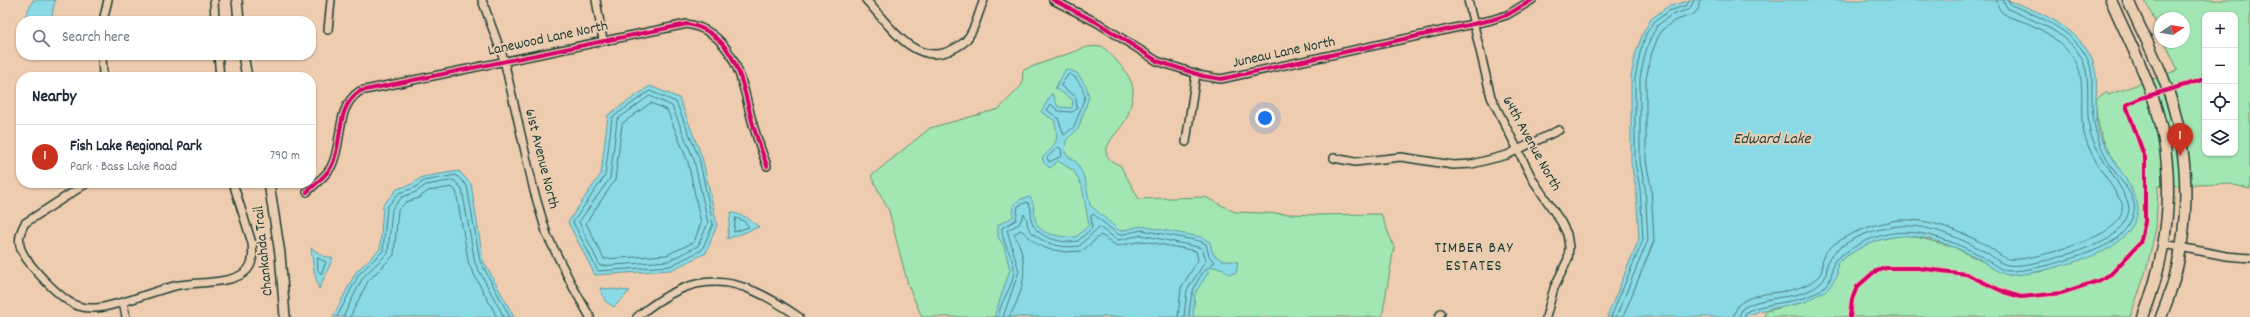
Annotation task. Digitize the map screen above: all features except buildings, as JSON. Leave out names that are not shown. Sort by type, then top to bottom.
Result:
[{"type":"main road","points":[[2111,0],[2146,78],[2162,130],[2168,176],[2164,244],[2151,295],[2143,317]]},
{"type":"main road","points":[[2128,0],[2165,81],[2178,125],[2185,183],[2182,247],[2168,301],[2161,317]]},
{"type":"street","points":[[104,16],[108,0]]},
{"type":"street","points":[[214,0],[215,16]]},
{"type":"street","points":[[237,0],[239,16]]},
{"type":"street","points":[[328,30],[331,0]]},
{"type":"street","name":"61st Avenue North","points":[[482,0],[504,60],[534,191],[547,235],[590,317]]},
{"type":"street","points":[[596,0],[603,40]]},
{"type":"street","points":[[866,0],[911,48],[934,54],[946,52],[966,41],[973,31],[984,0]]},
{"type":"street","name":"Juneau Lane North","points":[[1053,0],[1098,22],[1157,61],[1211,78],[1230,78],[1474,24],[1508,15],[1532,0]]},
{"type":"street","name":"64th Avenue North","points":[[1468,0],[1490,97],[1533,180],[1561,222],[1567,234],[1569,247],[1568,259],[1554,288],[1546,317]]},
{"type":"street","name":"Lanewood Lane North","points":[[316,182],[331,166],[344,110],[353,96],[360,91],[504,60],[687,24],[708,30],[719,39],[739,69],[750,114],[767,166]]},
{"type":"street","points":[[102,60],[104,72]]},
{"type":"street","points":[[218,60],[220,72]]},
{"type":"street","points":[[244,60],[246,72]]},
{"type":"street","points":[[1186,142],[1196,74]]},
{"type":"street","points":[[1334,158],[1355,162],[1401,157],[1453,165],[1472,164],[1492,160],[1559,130]]},
{"type":"street","points":[[79,188],[25,223],[20,232],[19,244],[28,262],[61,294],[76,306],[95,309],[179,285],[232,278],[245,272],[251,264],[253,253],[252,243],[235,188]]},
{"type":"street","name":"Chankahda Trail","points":[[270,188],[280,254],[285,317]]},
{"type":"street","name":"Lanewood Lane North","points":[[307,192],[311,188]]},
{"type":"street","points":[[2164,244],[2226,256],[2250,258]]},
{"type":"street","points":[[636,317],[662,298],[681,288],[702,283],[719,282],[743,286],[763,293],[799,317]]},
{"type":"street","points":[[123,302],[126,317]]},
{"type":"green space","points":[[2145,0],[2250,0],[2250,189],[2230,184],[2158,186],[2156,228],[2146,271],[2130,317],[1764,317],[1766,311],[1805,302],[1837,276],[1837,263],[1854,251],[1874,241],[1902,235],[1952,246],[2009,275],[2039,272],[2075,260],[2132,189],[2106,147],[2098,124],[2096,99],[2106,92],[2108,95],[2178,70],[2168,48],[2190,48],[2190,12],[2154,12],[2154,19]]},
{"type":"green space","points":[[1102,46],[1126,72],[1130,78],[1133,90],[1127,117],[1110,142],[1107,149],[1107,155],[1111,160],[1120,165],[1139,199],[1205,197],[1235,212],[1318,215],[1381,214],[1394,247],[1382,317],[922,317],[908,285],[889,211],[871,176],[930,128],[999,109],[1022,85],[1023,70],[1087,47]]},
{"type":"water","points":[[33,0],[55,0],[52,16],[25,16]]},
{"type":"water","name":"Edward Lake","points":[[1691,0],[2007,0],[2049,18],[2063,26],[2075,36],[2085,47],[2092,60],[2096,75],[2097,126],[2103,142],[2129,184],[2134,195],[2138,211],[2135,222],[2120,240],[2103,251],[2061,266],[2030,273],[2018,275],[2004,274],[1976,257],[1957,248],[1922,237],[1905,236],[1873,242],[1855,251],[1837,263],[1837,276],[1828,289],[1805,302],[1759,311],[1745,317],[1607,317],[1639,239],[1636,188],[1631,163],[1631,77],[1636,52],[1643,33],[1651,19],[1667,7]]},
{"type":"water","points":[[1066,69],[1077,73],[1086,86],[1089,97],[1078,129],[1066,140],[1065,153],[1077,163],[1085,179],[1090,205],[1120,231],[1141,226],[1201,237],[1210,242],[1213,254],[1222,260],[1238,262],[1236,273],[1229,274],[1222,268],[1212,267],[1195,293],[1193,317],[994,317],[1010,270],[1004,246],[998,237],[998,225],[1013,217],[1014,204],[1021,199],[1030,197],[1033,203],[1035,219],[1038,227],[1053,235],[1076,237],[1089,225],[1082,186],[1074,171],[1058,161],[1050,168],[1044,163],[1042,158],[1054,145],[1057,137],[1054,120],[1041,112],[1052,93],[1058,107],[1072,108],[1073,100],[1055,88]]},
{"type":"water","points":[[650,86],[679,98],[702,157],[717,225],[706,253],[671,270],[595,275],[568,222],[601,174],[608,115]]},
{"type":"water","points":[[459,171],[471,184],[483,260],[514,317],[333,317],[356,272],[380,249],[383,205],[397,189],[412,184],[422,177]]},
{"type":"water","points":[[731,212],[746,217],[759,227],[727,239]]},
{"type":"water","points":[[311,248],[323,256],[333,258],[319,289],[314,271]]},
{"type":"water","points":[[600,288],[630,291],[614,307],[605,301]]},
{"type":"cycle path","points":[[1053,0],[1098,23],[1157,61],[1203,76],[1221,79],[1491,20],[1507,15],[1532,0]]},
{"type":"cycle path","points":[[316,184],[329,171],[331,167],[335,158],[346,107],[352,98],[360,91],[687,24],[702,29],[715,36],[732,58],[743,85],[758,140],[767,166]]},
{"type":"cycle path","points":[[1850,317],[1852,299],[1857,287],[1874,272],[1886,268],[1918,268],[1966,274],[2004,292],[2021,297],[2061,293],[2098,281],[2111,274],[2140,243],[2145,222],[2145,158],[2126,105],[2141,98],[2202,80]]},
{"type":"cycle path","points":[[307,192],[311,188]]},
{"type":"place","name":"Fish Lake Regional Park","points":[[2180,156]]},
{"type":"district","name":"TIMBER BAY ESTATES","points":[[1474,257]]}]
